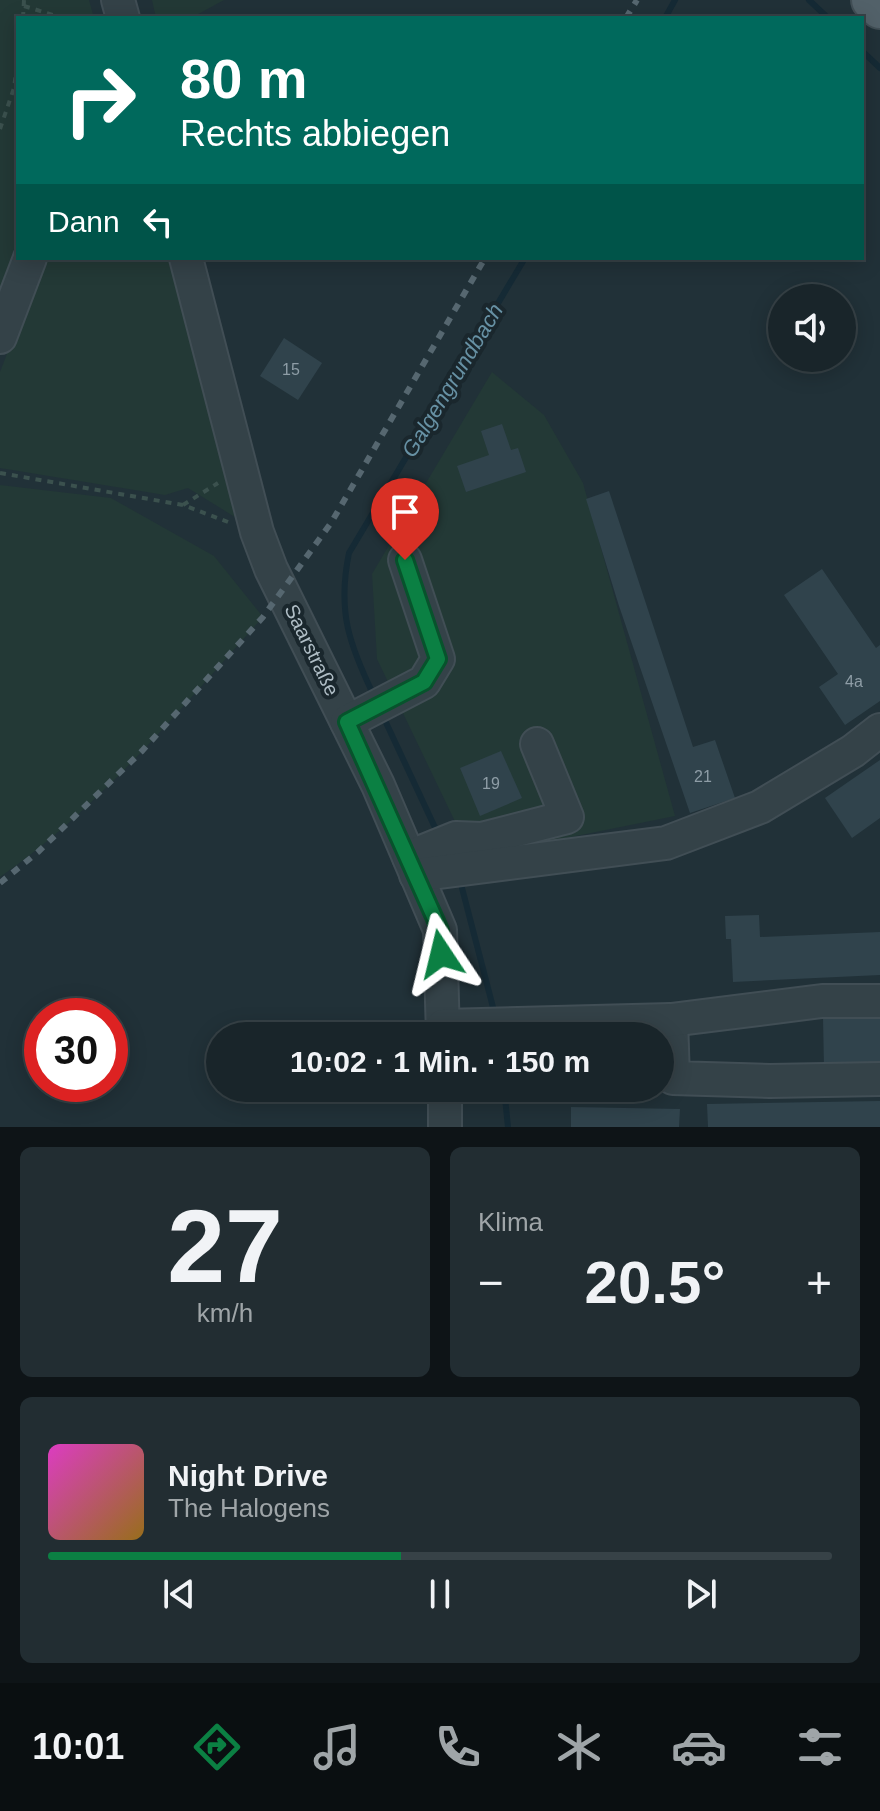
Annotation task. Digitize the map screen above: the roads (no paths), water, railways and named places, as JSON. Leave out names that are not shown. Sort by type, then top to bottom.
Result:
[{"type":"main road","points":[[872,0],[880,8]]},
{"type":"street","points":[[0,337],[29,260]]},
{"type":"street","name":"Saarstraße","points":[[187,260],[257,532],[271,569],[369,712],[428,855],[440,930],[443,1022]]},
{"type":"street","points":[[369,712],[424,682],[438,659],[405,560]]},
{"type":"street","points":[[428,855],[666,843],[760,807],[853,751],[880,730]]},
{"type":"street","points":[[428,855],[567,817],[537,744]]},
{"type":"street","points":[[630,1022],[671,1020],[822,1001],[880,1001]]},
{"type":"street","points":[[671,1020],[673,1078],[770,1081],[880,1079]]},
{"type":"street","points":[[445,1102],[445,1127]]},
{"type":"waterway","name":"Galgengrundbach","points":[[666,16],[675,0]]},
{"type":"waterway","points":[[809,0],[826,16]]},
{"type":"waterway","points":[[864,53],[880,68]]},
{"type":"waterway","name":"Galgengrundbach","points":[[374,696],[352,643],[345,610],[349,553],[524,260]]},
{"type":"waterway","name":"Galgengrundbach","points":[[382,714],[438,834]]},
{"type":"waterway","name":"Galgengrundbach","points":[[462,888],[495,1015]]},
{"type":"waterway","name":"Galgengrundbach","points":[[505,1102],[508,1127]]},
{"type":"railway","points":[[627,16],[637,0]]},
{"type":"railway","points":[[0,883],[38,852],[142,751],[263,617],[331,523],[484,260]]}]
